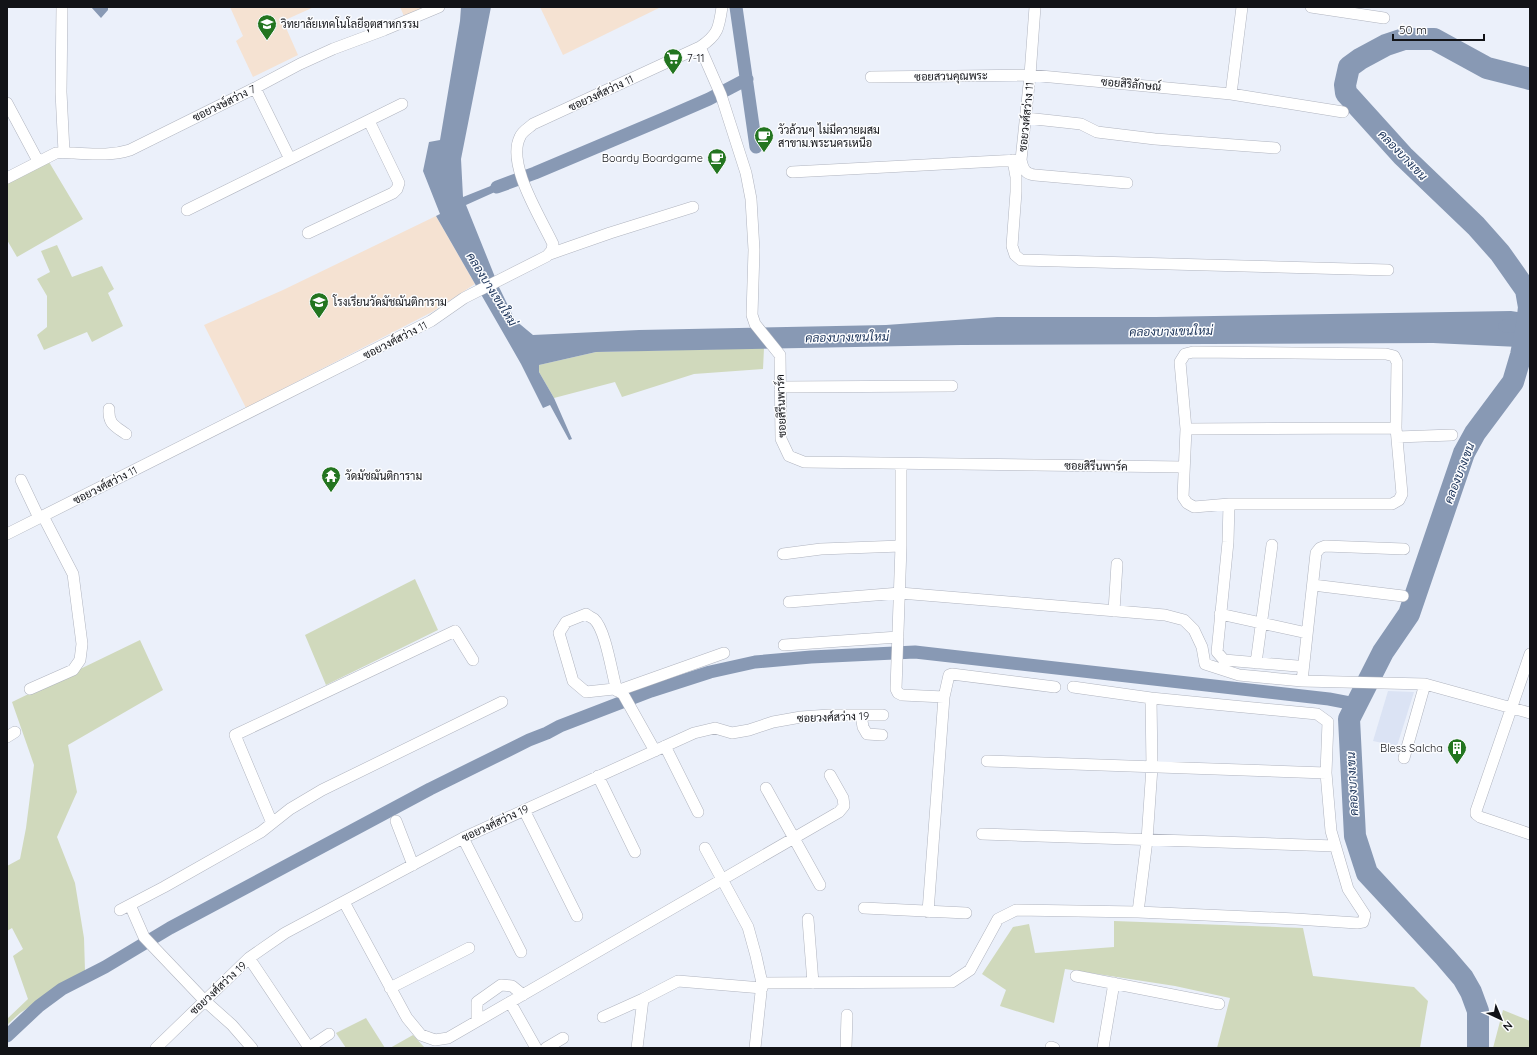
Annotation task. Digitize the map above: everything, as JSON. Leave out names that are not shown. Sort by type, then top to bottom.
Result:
[{"type":"street","points":[[62,7],[60,92],[64,152]]},
{"type":"street","name":"ซอยวงษ์สว่าง 7","points":[[7,178],[56,153],[116,154],[130,150],[300,64],[333,49],[439,7]]},
{"type":"street","name":"ซอยวงศ์สว่าง 11","points":[[7,534],[431,321],[464,298],[550,254],[553,244],[519,172],[517,156],[520,136],[525,130],[534,124],[700,47],[711,40],[719,27],[722,7]]},
{"type":"street","name":"ซอยวงศ์สว่าง 11","points":[[1035,7],[1026,118],[1017,160],[1030,174],[1127,184]]},
{"type":"street","points":[[1231,94],[1242,7]]},
{"type":"street","points":[[1311,7],[1384,18]]},
{"type":"street","name":"ซอยสิรีนพาร์ค","points":[[700,47],[721,95],[746,173],[751,199],[754,250],[752,315],[755,324],[780,355],[781,439],[789,456],[804,462],[1184,467]]},
{"type":"street","name":"ซอยสวนคุณพระ","points":[[871,77],[1030,75]]},
{"type":"street","name":"ซอยสิริลักษณ์","points":[[1030,75],[1231,94],[1343,112]]},
{"type":"street","points":[[255,88],[290,159]]},
{"type":"street","points":[[7,103],[38,161]]},
{"type":"street","points":[[187,210],[402,104]]},
{"type":"street","points":[[1026,118],[1081,124],[1097,132],[1155,139],[1275,148]]},
{"type":"street","points":[[308,233],[393,193],[397,189],[399,183],[369,121]]},
{"type":"street","points":[[792,172],[1017,160],[1012,246],[1015,255],[1021,260],[1388,270]]},
{"type":"street","points":[[550,254],[610,233],[693,208]]},
{"type":"street","points":[[1192,352],[1386,354],[1394,356],[1397,362],[1396,432],[1402,494],[1399,500],[1392,504],[1229,504],[1194,507],[1183,497],[1186,429],[1180,362],[1185,354],[1192,352]]},
{"type":"street","points":[[780,388],[952,386]]},
{"type":"street","points":[[109,409],[108,418],[113,425],[126,434]]},
{"type":"street","points":[[1186,429],[1396,432],[1452,435]]},
{"type":"street","points":[[901,464],[900,593],[896,688],[898,693],[902,695],[944,697]]},
{"type":"street","points":[[21,480],[73,574],[82,644],[80,660],[73,670],[30,689]]},
{"type":"street","points":[[1229,504],[1228,542],[1217,652],[1224,660],[1297,666]]},
{"type":"street","points":[[1256,663],[1272,545]]},
{"type":"street","points":[[783,554],[821,550],[901,546]]},
{"type":"street","points":[[1302,681],[1316,553],[1320,548],[1325,546],[1404,549]]},
{"type":"street","points":[[1114,611],[1117,564]]},
{"type":"street","points":[[1312,585],[1403,596]]},
{"type":"street","points":[[789,602],[900,593],[1165,615],[1184,620],[1194,630],[1202,647],[1204,662],[1207,666],[1239,675],[1302,681],[1425,684],[1530,713]]},
{"type":"street","points":[[617,691],[609,657],[595,620],[586,614],[566,622],[559,633],[573,681],[586,692],[614,689],[617,691],[623,694],[660,748],[698,812]]},
{"type":"street","points":[[1220,614],[1308,633]]},
{"type":"street","points":[[272,823],[235,735],[455,631],[473,660]]},
{"type":"street","points":[[784,645],[898,637]]},
{"type":"street","points":[[617,691],[724,653]]},
{"type":"street","points":[[1530,654],[1476,811],[1476,814],[1480,817],[1530,834]]},
{"type":"street","points":[[928,912],[944,697],[949,676],[952,674],[1056,687]]},
{"type":"street","points":[[1404,758],[1425,684]]},
{"type":"street","points":[[603,1017],[678,981],[762,985],[952,982],[970,970],[998,919],[1016,910],[1138,912],[1357,923],[1363,922],[1366,915],[1348,889],[1331,831],[1326,773],[1328,722],[1317,714],[1151,698],[1073,687]]},
{"type":"street","points":[[1138,912],[1147,840],[1152,767],[1151,698]]},
{"type":"street","points":[[120,910],[261,832],[290,809],[322,790],[502,702]]},
{"type":"street","points":[[861,715],[863,727],[867,734],[882,735]]},
{"type":"street","name":"ซอยวงศ์สว่าง 19","points":[[156,1048],[249,958],[285,933],[463,838],[598,776],[694,733],[715,728],[732,733],[800,716],[883,715]]},
{"type":"street","points":[[987,761],[1326,773]]},
{"type":"street","points":[[344,902],[407,1018],[420,1035],[435,1040],[448,1038],[838,812],[844,806],[843,798],[830,774]]},
{"type":"street","points":[[598,776],[635,852]]},
{"type":"street","points":[[766,788],[820,885]]},
{"type":"street","points":[[524,810],[577,916]]},
{"type":"street","points":[[396,821],[412,865]]},
{"type":"street","points":[[982,834],[1335,846]]},
{"type":"street","points":[[463,838],[521,952]]},
{"type":"street","points":[[705,848],[748,928],[756,956],[762,985],[755,1048]]},
{"type":"street","points":[[130,905],[144,937],[204,1000],[232,1025],[252,1048]]},
{"type":"street","points":[[864,908],[966,913]]},
{"type":"street","points":[[808,919],[813,983]]},
{"type":"street","points":[[390,988],[469,948]]},
{"type":"street","points":[[249,958],[308,1046],[311,1046],[330,1034]]},
{"type":"street","points":[[1076,976],[1219,1004]]},
{"type":"street","points":[[1103,1048],[1114,983]]},
{"type":"street","points":[[477,1022],[477,1002],[501,985],[512,986],[522,995]]},
{"type":"street","points":[[637,1048],[643,999]]},
{"type":"street","points":[[510,1002],[536,1048]]},
{"type":"street","points":[[846,1048],[847,1015]]},
{"type":"street","points":[[546,1048],[564,1038]]},
{"type":"shaded area","name":"วิทยาลัยเทคโนโลยีอุตสาหกรรม","points":[[230,7],[314,7],[283,21],[298,55],[253,77],[236,41],[243,36]]},
{"type":"shaded area","name":"วิทยาลัยเทคโนโลยีอุตสาหกรรม","points":[[400,7],[428,7],[404,16]]},
{"type":"shaded area","points":[[540,7],[661,7],[563,55]]},
{"type":"shaded area","name":"โรงเรียนวัดมัชฌันติการาม","points":[[436,216],[475,284],[432,312],[246,408],[204,325],[283,290]]},
{"type":"shaded area","points":[[1388,691],[1414,692],[1397,746],[1373,741]]},
{"type":"green space","points":[[49,162],[83,219],[17,257],[7,240],[7,184]]},
{"type":"green space","points":[[57,245],[72,277],[102,266],[114,289],[108,293],[123,326],[92,342],[87,332],[44,350],[37,335],[47,327],[47,296],[37,279],[50,272],[41,251]]},
{"type":"green space","points":[[764,348],[763,369],[694,374],[622,397],[615,382],[554,398],[539,372],[539,365],[596,352]]},
{"type":"green space","points":[[415,579],[438,630],[326,685],[305,635]]},
{"type":"green space","points":[[140,640],[163,690],[68,745],[77,792],[57,837],[75,883],[84,938],[85,971],[20,1013],[7,1025],[7,1019],[28,999],[13,956],[23,949],[12,928],[7,931],[7,866],[20,859],[26,828],[34,765],[12,702]]},
{"type":"green space","points":[[1114,921],[1303,928],[1313,976],[1414,987],[1428,1001],[1420,1048],[1217,1048],[1230,998],[1175,986],[1065,969],[1054,1023],[1000,1006],[1006,990],[982,974],[1013,927],[1029,924],[1035,953],[1114,947]]},
{"type":"green space","points":[[1503,1010],[1530,1021],[1530,1048],[1493,1048]]},
{"type":"green space","points":[[366,1018],[385,1048],[346,1048],[336,1033]]},
{"type":"green space","points":[[413,1035],[425,1048],[390,1048]]},
{"type":"water","points":[[91,7],[108,7],[108,10],[101,18]]},
{"type":"water","name":"คลองบางเขนใหม่","points":[[461,7],[491,7],[461,159],[463,197],[513,177],[515,183],[466,205],[499,287],[515,320],[533,335],[639,330],[886,325],[997,317],[1156,317],[1511,311],[1524,313],[1519,347],[1433,343],[961,345],[596,352],[539,365],[539,372],[554,398],[572,439],[569,440],[550,405],[543,408],[521,364],[436,216],[440,214],[423,171],[429,142],[440,140]]},
{"type":"waterway","points":[[736,7],[756,147]]},
{"type":"waterway","name":"คลองบางเขน","points":[[1478,1048],[1478,1011],[1471,992],[1463,978],[1367,873],[1355,836],[1349,719],[1383,652],[1409,614],[1464,453],[1475,433],[1513,382],[1521,355],[1529,307],[1526,290],[1500,253],[1476,226],[1403,156],[1346,93],[1345,85],[1349,67],[1360,59],[1386,45],[1404,39],[1434,39],[1487,68],[1530,79]]},
{"type":"waterway","points":[[497,187],[535,173],[663,119],[709,99],[747,79]]},
{"type":"waterway","name":"คลองบางเขนใหม่","points":[[1505,326],[1527,325]]},
{"type":"waterway","points":[[7,1036],[39,1006],[62,989],[105,967],[170,928],[430,789],[560,726],[651,691],[710,672],[755,662],[811,657],[915,652],[1329,699],[1355,704]]},
{"type":"place","name":"วิทยาลัยเทคโนโลยีอุตสาหกรรม","points":[[267,41]]},
{"type":"place","name":"7-11","points":[[673,75]]},
{"type":"place","name":"วัวล้วนๆ ไม่มีควายผสม สาขาม.พระนครเหนือ","points":[[764,153]]},
{"type":"place","name":"Boardy Boardgame","points":[[717,175]]},
{"type":"place","name":"โรงเรียนวัดมัชฌันติการาม","points":[[319,319]]},
{"type":"place","name":"วัดมัชฌันติการาม","points":[[331,493]]},
{"type":"place","name":"Bless Salcha","points":[[1457,765]]}]
